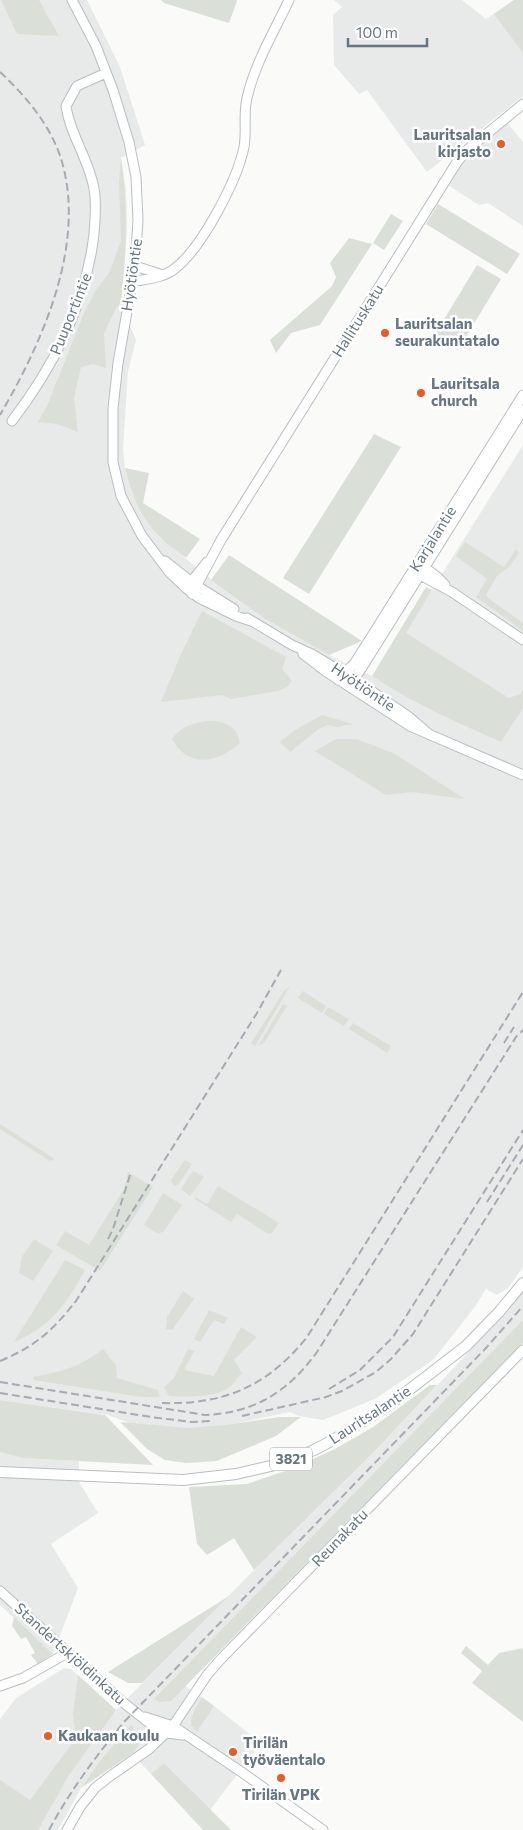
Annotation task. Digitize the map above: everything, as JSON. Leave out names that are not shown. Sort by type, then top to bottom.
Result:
[{"type":"main road","name":"Hyötiöntie","points":[[72,0],[96,46],[106,73],[129,142],[136,177],[138,220],[135,266],[113,408],[114,462],[121,496],[137,528],[170,574],[192,594],[236,616],[251,621]]},
{"type":"main road","points":[[133,282],[163,275],[174,270],[197,243],[220,208],[240,162],[244,144],[245,109],[248,93],[256,69],[288,0]]},
{"type":"main road","name":"Puuportintie","points":[[12,421],[31,396],[56,354],[81,296],[91,262],[96,212],[94,189],[89,168],[68,120],[66,106],[77,86],[106,73]]},
{"type":"main road","name":"Hallituskatu","points":[[192,594],[195,584],[282,441],[462,155],[523,104]]},
{"type":"main road","points":[[135,266],[163,275]]},
{"type":"main road","name":"Karjalantie","points":[[342,677],[420,570],[523,395]]},
{"type":"main road","name":"Karjalantie","points":[[350,682],[523,410]]},
{"type":"main road","name":"Hyötiöntie","points":[[153,551],[195,584],[251,621],[292,645],[312,654],[342,677],[408,717],[430,735],[523,775]]},
{"type":"main road","points":[[420,570],[436,577],[452,592],[523,640]]},
{"type":"main road","name":"Lauritsalantie","points":[[0,1472],[183,1480],[220,1477],[275,1465],[314,1450],[335,1439],[392,1403],[466,1346],[499,1312],[523,1283]]},
{"type":"main road","name":"Reunakatu","points":[[68,1830],[80,1807],[95,1788],[150,1749],[170,1730],[207,1675],[220,1660],[523,1350]]},
{"type":"main road","name":"Standertskjöldinkatu","points":[[0,1591],[124,1704],[153,1726],[170,1730]]},
{"type":"main road","points":[[0,1686],[31,1674],[67,1653]]},
{"type":"main road","points":[[170,1730],[183,1735],[242,1773],[323,1830]]},
{"type":"shaded area","points":[[0,0],[87,0],[120,67],[145,145],[121,158],[126,190],[127,229],[121,302],[136,340],[128,371],[123,449],[125,468],[132,494],[159,537],[212,580],[265,619],[329,655],[372,676],[405,633],[523,445],[523,1267],[508,1288],[497,1295],[486,1289],[474,1308],[433,1360],[375,1399],[323,1420],[299,1416],[290,1412],[205,1430],[143,1428],[108,1415],[0,1400]]},
{"type":"shaded area","points":[[1,0],[39,0],[59,36],[17,34]]},
{"type":"shaded area","points":[[161,0],[237,1],[229,23],[164,3]]},
{"type":"shaded area","points":[[334,0],[462,0],[486,19],[514,0],[523,0],[523,96],[427,172],[367,90],[359,94],[334,65],[333,15],[342,7]]},
{"type":"shaded area","points":[[514,0],[523,0],[523,53],[494,14]]},
{"type":"shaded area","points":[[506,121],[523,142],[523,226],[488,203],[479,205],[446,184],[468,151]]},
{"type":"shaded area","points":[[121,158],[126,230],[121,302],[115,310],[104,334],[106,368],[93,364],[81,367],[74,398],[78,432],[57,424],[38,422],[47,406],[84,313],[96,290],[109,273],[121,241],[119,182]]},
{"type":"shaded area","points":[[438,204],[520,254],[507,274],[426,224]]},
{"type":"shaded area","points":[[391,214],[403,221],[384,250],[373,243]]},
{"type":"shaded area","points":[[349,238],[372,244],[320,325],[291,333],[276,353],[270,340],[332,286],[336,277],[330,263]]},
{"type":"shaded area","points":[[477,265],[501,279],[458,350],[434,336]]},
{"type":"shaded area","points":[[374,434],[401,447],[309,594],[283,578]]},
{"type":"shaded area","points":[[125,468],[149,473],[143,503],[200,539],[186,558],[152,529],[141,513],[133,496]]},
{"type":"shaded area","points":[[465,542],[504,567],[516,549],[519,553],[509,567],[497,576],[486,595],[523,623],[523,631],[476,597],[487,579],[456,556]]},
{"type":"shaded area","points":[[229,555],[362,641],[329,655],[265,619],[211,580]]},
{"type":"shaded area","points":[[426,587],[432,590],[406,633],[509,698],[520,694],[523,690],[523,708],[501,742],[419,703],[372,676]]},
{"type":"shaded area","points":[[202,611],[286,657],[282,669],[292,681],[287,687],[278,691],[231,699],[222,695],[161,702]]},
{"type":"shaded area","points":[[322,715],[353,724],[337,727],[328,725],[320,728],[290,752],[280,742],[295,730]]},
{"type":"shaded area","points":[[208,721],[229,725],[236,732],[240,743],[222,755],[204,760],[195,759],[179,749],[172,739],[180,731],[188,726]]},
{"type":"shaded area","points":[[336,739],[357,739],[395,754],[465,799],[411,792],[386,795],[315,751]]},
{"type":"shaded area","points":[[290,986],[255,1046],[251,1043],[284,991]]},
{"type":"shaded area","points":[[303,991],[326,1006],[322,1013],[298,998]]},
{"type":"shaded area","points":[[283,1004],[287,1006],[264,1043],[258,1046]]},
{"type":"shaded area","points":[[328,1007],[349,1019],[344,1026],[324,1014]]},
{"type":"shaded area","points":[[353,1023],[391,1046],[387,1053],[349,1029]]},
{"type":"shaded area","points":[[0,1124],[55,1159],[50,1161],[0,1129]]},
{"type":"shaded area","points":[[185,1160],[192,1164],[179,1184],[174,1186],[171,1180]]},
{"type":"shaded area","points":[[193,1171],[204,1177],[190,1196],[181,1189]]},
{"type":"shaded area","points":[[128,1172],[153,1187],[100,1271],[56,1245],[65,1231],[89,1245],[124,1189]]},
{"type":"shaded area","points":[[218,1186],[279,1223],[272,1233],[269,1234],[237,1214],[231,1222],[195,1199],[195,1197],[207,1204]]},
{"type":"shaded area","points":[[163,1193],[182,1205],[164,1231],[158,1234],[144,1225]]},
{"type":"shaded area","points":[[34,1239],[53,1251],[33,1281],[19,1273],[22,1257]]},
{"type":"shaded area","points":[[65,1260],[85,1270],[71,1293],[57,1313],[48,1321],[27,1336],[14,1342]]},
{"type":"shaded area","points":[[523,1290],[523,1320],[517,1328],[171,1701],[185,1686],[202,1697],[192,1714],[192,1728],[197,1731],[214,1706],[261,1743],[210,1810],[164,1763],[151,1774],[132,1754],[143,1740],[99,1762],[81,1788],[58,1830],[33,1830],[0,1806],[0,1719],[16,1698],[64,1668],[71,1669],[116,1710],[372,1454],[500,1319]]},
{"type":"shaded area","points":[[183,1291],[194,1299],[172,1330],[166,1329],[167,1317]]},
{"type":"shaded area","points":[[209,1310],[228,1318],[224,1324],[214,1320],[200,1342],[194,1339]]},
{"type":"shaded area","points":[[523,1320],[523,1343],[171,1701],[160,1702],[154,1699]]},
{"type":"shaded area","points":[[241,1327],[257,1337],[234,1360],[242,1373],[231,1386],[210,1395],[169,1396],[164,1387],[174,1378],[188,1349],[194,1351],[184,1370],[214,1376]]},
{"type":"shaded area","points":[[103,1349],[116,1365],[117,1378],[158,1390],[160,1397],[141,1397],[34,1380],[33,1377],[62,1371],[78,1365]]},
{"type":"shaded area","points":[[430,1385],[437,1385],[372,1454],[254,1570],[234,1538],[207,1555],[197,1544],[189,1487],[247,1484],[291,1469],[335,1449],[373,1427]]},
{"type":"shaded area","points":[[0,1400],[105,1415],[153,1465],[22,1458],[0,1452]]},
{"type":"shaded area","points":[[279,1417],[301,1417],[276,1436],[217,1461],[186,1463],[165,1460],[147,1449],[120,1422],[188,1428],[226,1425]]},
{"type":"shaded area","points":[[0,1452],[22,1458],[79,1461],[79,1482],[98,1513],[51,1544],[78,1588],[53,1654],[0,1605]]},
{"type":"shaded area","points":[[229,1596],[142,1683],[128,1683],[108,1672]]},
{"type":"shaded area","points":[[14,1617],[53,1654],[38,1664],[31,1655],[35,1653],[26,1637],[21,1639],[12,1626]]},
{"type":"shaded area","points":[[466,1646],[488,1665],[499,1653],[523,1648],[523,1722],[472,1683],[482,1671],[461,1653]]},
{"type":"shaded area","points":[[78,1675],[116,1710],[69,1775],[38,1830],[0,1830],[0,1780],[30,1800],[76,1738],[73,1714]]},
{"type":"shaded area","points":[[202,1697],[214,1706],[197,1732],[191,1724],[191,1720]]},
{"type":"shaded area","points":[[131,1725],[143,1740],[132,1754],[81,1788],[99,1762]]},
{"type":"shaded area","points":[[164,1763],[231,1830],[203,1830],[151,1774]]},
{"type":"railway","points":[[0,72],[19,91],[45,124],[58,149],[68,194],[68,227],[64,260],[56,293],[31,357],[0,415]]},
{"type":"railway","points":[[0,1361],[24,1350],[42,1337],[76,1301],[257,1013],[281,970]]},
{"type":"railway","points":[[162,1403],[184,1403],[205,1400],[225,1396],[243,1389],[277,1368],[307,1337],[523,992]]},
{"type":"railway","points":[[504,1043],[514,1027]]},
{"type":"railway","points":[[0,1382],[205,1415],[239,1410],[254,1405],[282,1389],[306,1366],[317,1352],[516,1037],[523,1030]]},
{"type":"railway","points":[[329,1389],[360,1370],[393,1337],[523,1130]]},
{"type":"railway","points":[[487,1202],[523,1145]]},
{"type":"railway","points":[[242,1416],[326,1397],[342,1391],[376,1372],[391,1359],[413,1334],[523,1159]]},
{"type":"railway","points":[[108,1239],[130,1175]]},
{"type":"railway","points":[[49,1830],[84,1774],[124,1722],[486,1348],[523,1306]]},
{"type":"railway","points":[[0,1393],[151,1417],[191,1422],[212,1421]]},
{"type":"place","name":"Lauritsalan kirjasto","points":[[501,144]]},
{"type":"place","name":"Lauritsalan seurakuntatalo","points":[[385,333]]},
{"type":"place","name":"Lauritsala church","points":[[421,393]]},
{"type":"place","name":"Kaukaan koulu","points":[[48,1736]]},
{"type":"place","name":"Tirilän työväentalo","points":[[233,1752]]},
{"type":"place","name":"Tirilän VPK","points":[[281,1778]]}]
